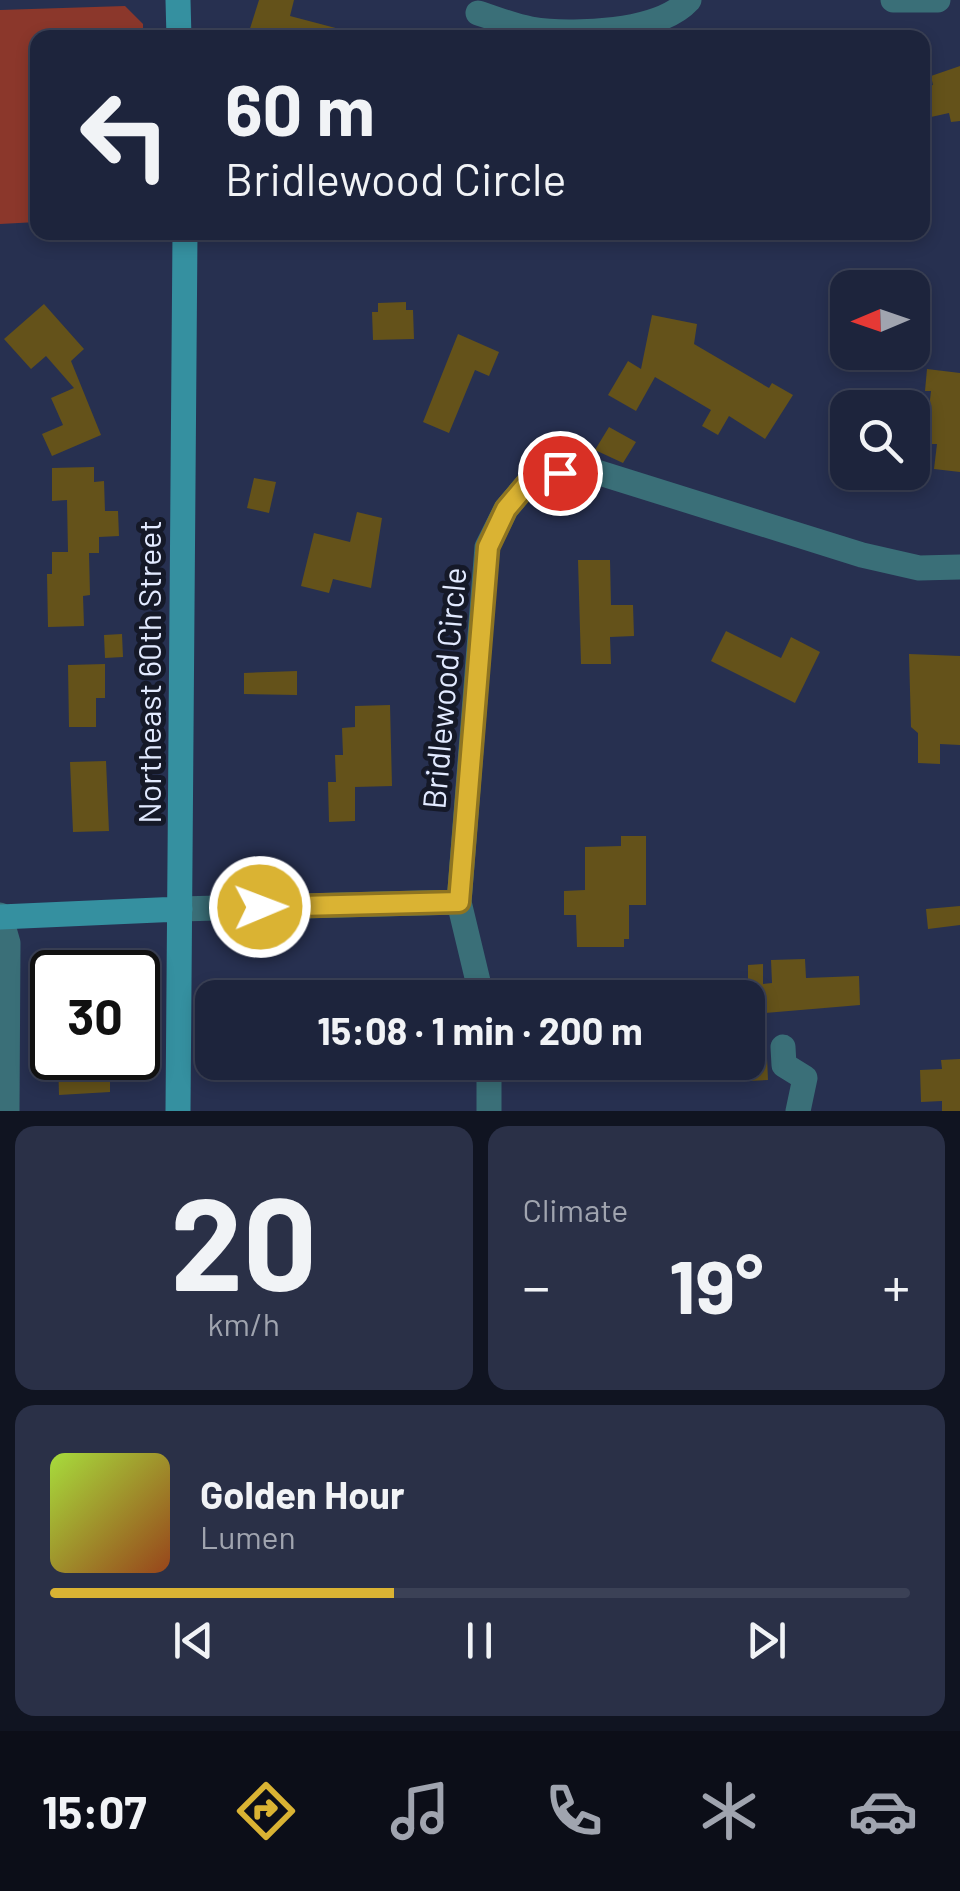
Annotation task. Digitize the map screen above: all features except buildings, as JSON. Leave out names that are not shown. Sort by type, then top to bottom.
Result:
[{"type":"street","points":[[178,0],[179,30]]},
{"type":"street","points":[[478,13],[531,30],[610,29],[649,24],[689,0]]},
{"type":"street","points":[[893,0],[938,0]]},
{"type":"street","name":"Northeast 60th Street","points":[[178,1111],[185,240]]},
{"type":"street","name":"Bridlewood Circle","points":[[478,980],[459,902],[488,547],[506,509],[533,477],[587,469],[862,554],[919,568],[960,567]]},
{"type":"street","points":[[8,1111],[8,942],[0,916],[459,902]]},
{"type":"street","points":[[783,1047],[784,1066],[805,1078],[798,1111]]},
{"type":"street","points":[[489,1080],[489,1111]]},
{"type":"shaded area","points":[[125,6],[143,24],[143,30],[30,30],[30,222],[0,224],[0,10]]},
{"type":"route","points":[[260,907],[459,902],[488,547],[506,509],[533,477],[560,473]]}]
